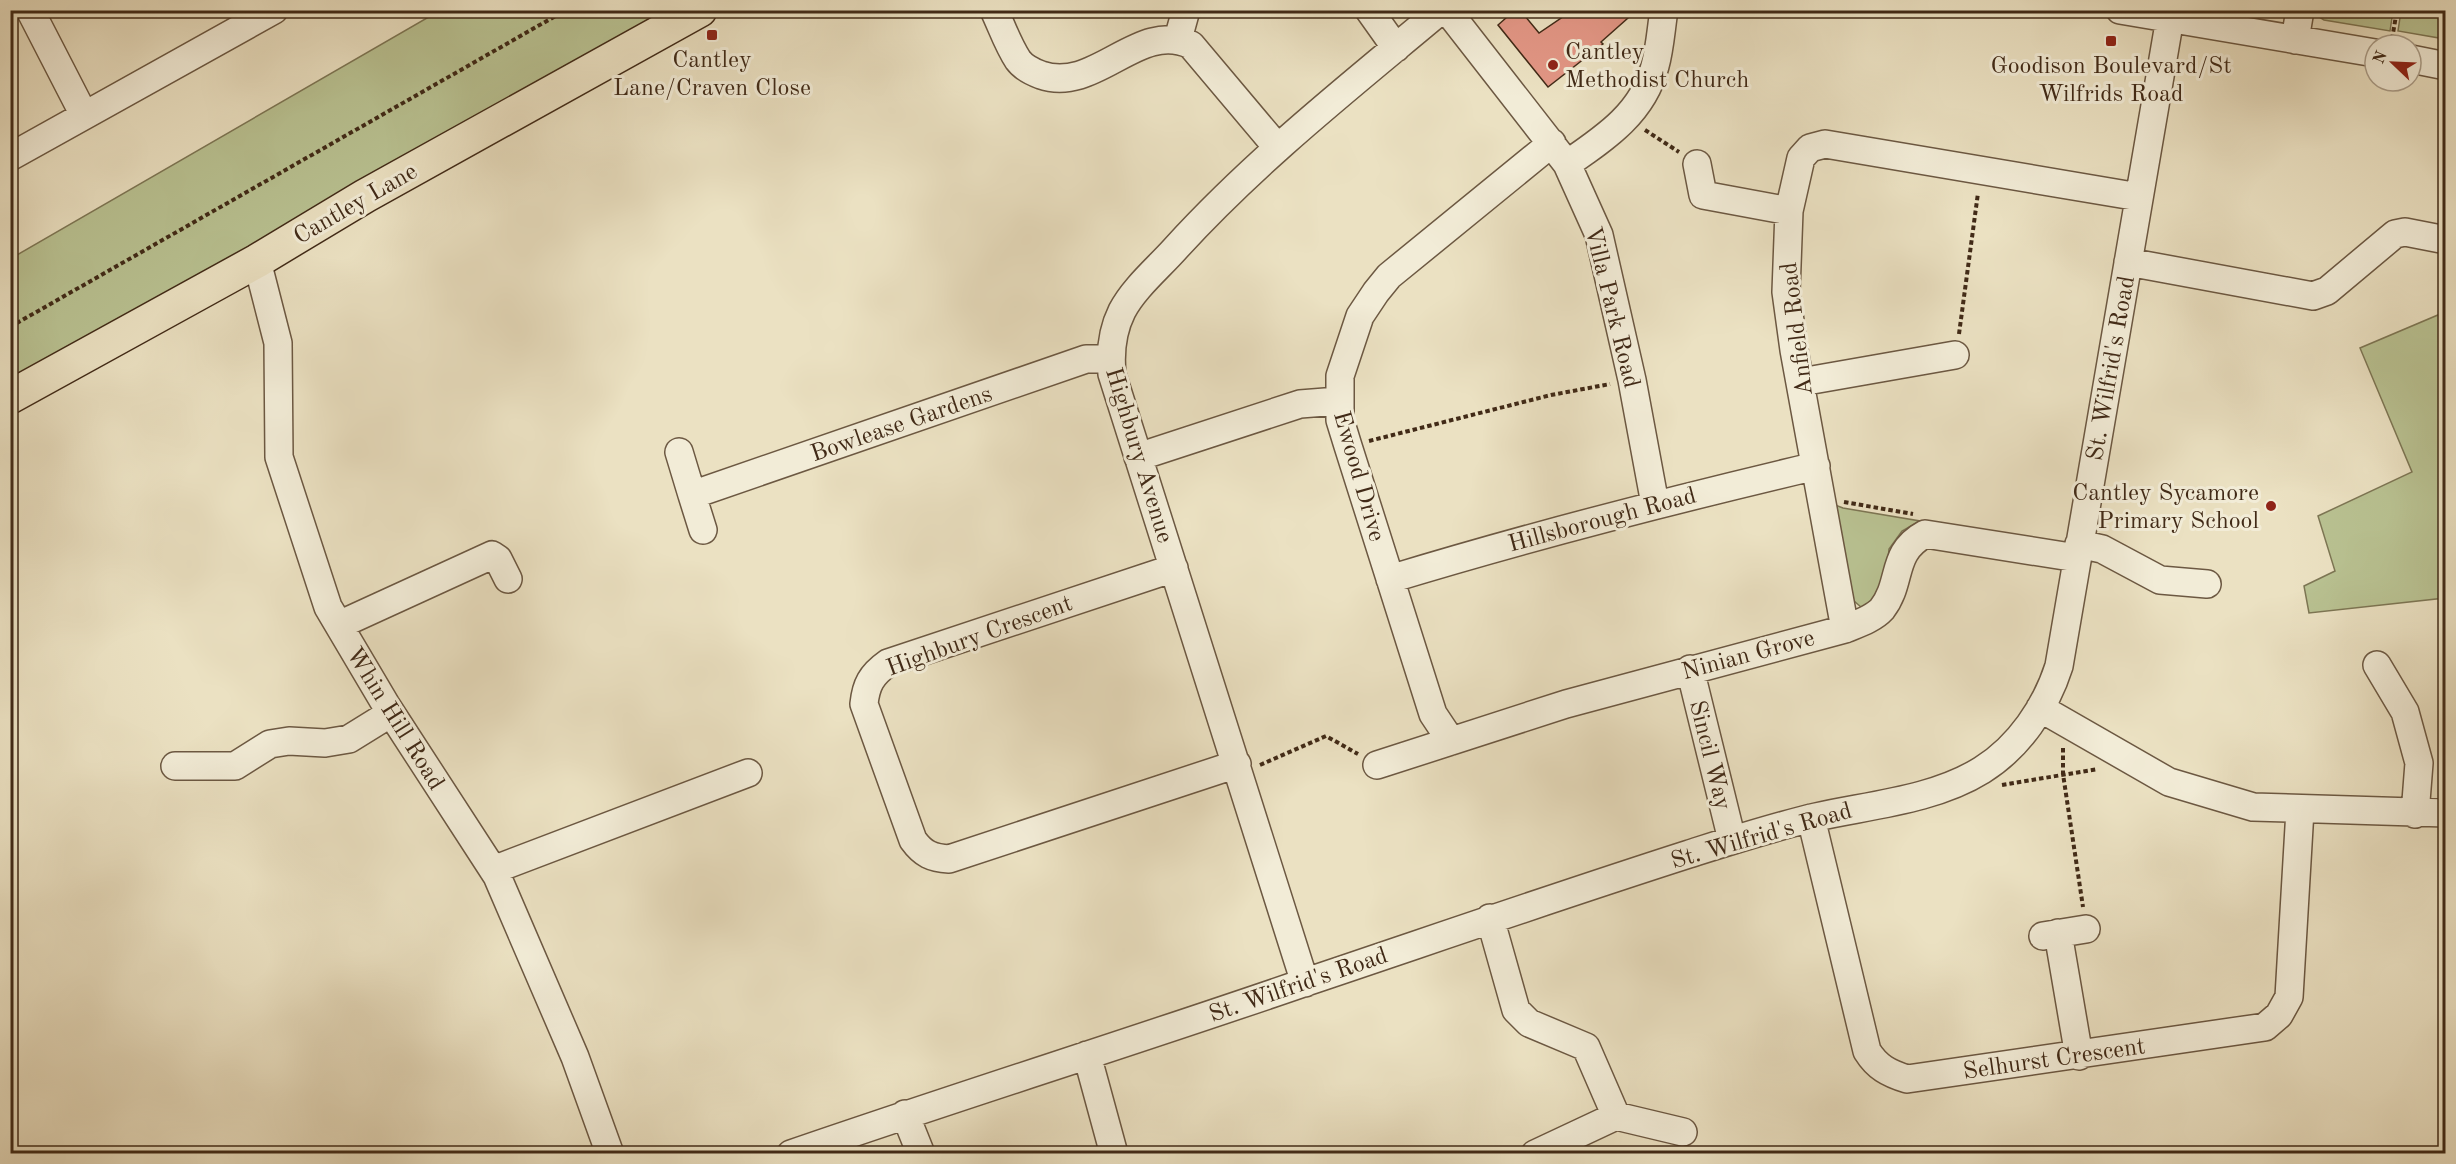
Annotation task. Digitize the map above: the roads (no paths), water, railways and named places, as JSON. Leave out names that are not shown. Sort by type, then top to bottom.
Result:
[{"type":"main road","name":"Cantley Lane","points":[[10,397],[257,261],[382,186],[700,10]]},
{"type":"street","points":[[30,10],[84,115]]},
{"type":"street","points":[[10,157],[274,10]]},
{"type":"street","points":[[994,10],[1020,63],[1035,73],[1053,79],[1071,79],[1157,40],[1178,39],[1191,45],[1277,147]]},
{"type":"street","points":[[1178,39],[1186,10]]},
{"type":"street","points":[[1369,10],[1396,48]]},
{"type":"street","name":"Highbury Avenue","points":[[1305,983],[1238,764],[1112,374],[1110,359],[1113,336],[1128,302],[1217,203],[1277,147],[1441,10]]},
{"type":"street","name":"Villa Park Road","points":[[1447,10],[1509,93],[1559,154],[1599,235],[1632,380],[1655,504]]},
{"type":"street","name":"Ewood Drive","points":[[1451,741],[1432,714],[1340,420],[1338,401],[1340,376],[1349,344],[1360,316],[1389,276],[1559,154],[1612,133],[1644,95],[1656,66],[1664,10]]},
{"type":"street","points":[[2120,10],[2363,51]]},
{"type":"street","points":[[2295,40],[2300,10]]},
{"type":"street","name":"St. Wilfrid's Road","points":[[791,1154],[1305,983],[1490,918],[1732,840],[1811,818],[1929,793],[1982,771],[2005,753],[2025,732],[2040,708],[2059,666],[2169,18]]},
{"type":"street","points":[[2423,61],[2445,66]]},
{"type":"street","name":"Anfield Road","points":[[1845,629],[1786,292],[1790,211],[1801,158],[1810,148],[1825,144],[2139,197]]},
{"type":"street","points":[[1697,164],[1703,195],[1790,211]]},
{"type":"street","points":[[2128,262],[2313,296],[2327,291],[2395,234],[2405,232],[2445,240]]},
{"type":"street","name":"Whin Hill Road","points":[[257,261],[278,343],[279,457],[328,607],[391,713],[493,870],[575,1057],[610,1154]]},
{"type":"street","points":[[1801,382],[1955,355]]},
{"type":"street","name":"Bowlease Gardens","points":[[692,495],[1086,359],[1110,359]]},
{"type":"street","points":[[1138,457],[1300,404],[1338,401]]},
{"type":"street","points":[[679,452],[703,530]]},
{"type":"street","name":"Hillsborough Road","points":[[1390,579],[1511,542],[1655,504],[1815,466]]},
{"type":"street","name":"Ninian Grove","points":[[1377,765],[1566,704],[1845,629],[1865,621],[1881,610],[1892,590],[1901,557],[1907,545],[1925,534],[2078,551]]},
{"type":"street","points":[[2078,551],[2102,549],[2160,580],[2207,584]]},
{"type":"street","points":[[339,625],[492,555],[498,559],[508,579]]},
{"type":"street","name":"Highbury Crescent","points":[[1174,568],[888,663],[873,674],[865,690],[864,705],[913,840],[920,850],[933,858],[949,859],[1238,764]]},
{"type":"street","points":[[2377,664],[2405,712],[2420,763],[2415,814]]},
{"type":"street","name":"Sincil Way","points":[[1690,669],[1732,840]]},
{"type":"street","points":[[2040,708],[2132,764],[2169,782],[2253,807],[2415,814],[2445,813]]},
{"type":"street","points":[[175,766],[235,766],[270,744],[289,741],[325,743],[349,739],[391,713]]},
{"type":"street","points":[[493,870],[748,773]]},
{"type":"street","name":"Selhurst Crescent","points":[[1811,818],[1867,1051],[1875,1064],[1889,1073],[1907,1079],[2079,1056],[2265,1027],[2279,1015],[2289,997],[2300,810]]},
{"type":"street","points":[[1490,918],[1516,1010],[1529,1023],[1586,1047],[1616,1116]]},
{"type":"street","points":[[2079,1056],[2051,935],[2086,929]]},
{"type":"street","points":[[1087,1054],[1114,1154]]},
{"type":"street","points":[[1535,1154],[1616,1116],[1683,1132]]},
{"type":"street","points":[[898,1117],[902,1154]]},
{"type":"street","points":[[898,1117],[921,1154]]},
{"type":"place","name":"Cantley Lane/Craven Close","points":[[712,35]]},
{"type":"place","name":"Goodison Boulevard/St Wilfrids Road","points":[[2111,41]]},
{"type":"place","name":"Cantley Methodist Church","points":[[1553,65]]},
{"type":"place","name":"Cantley Sycamore Primary School","points":[[2271,506]]}]
